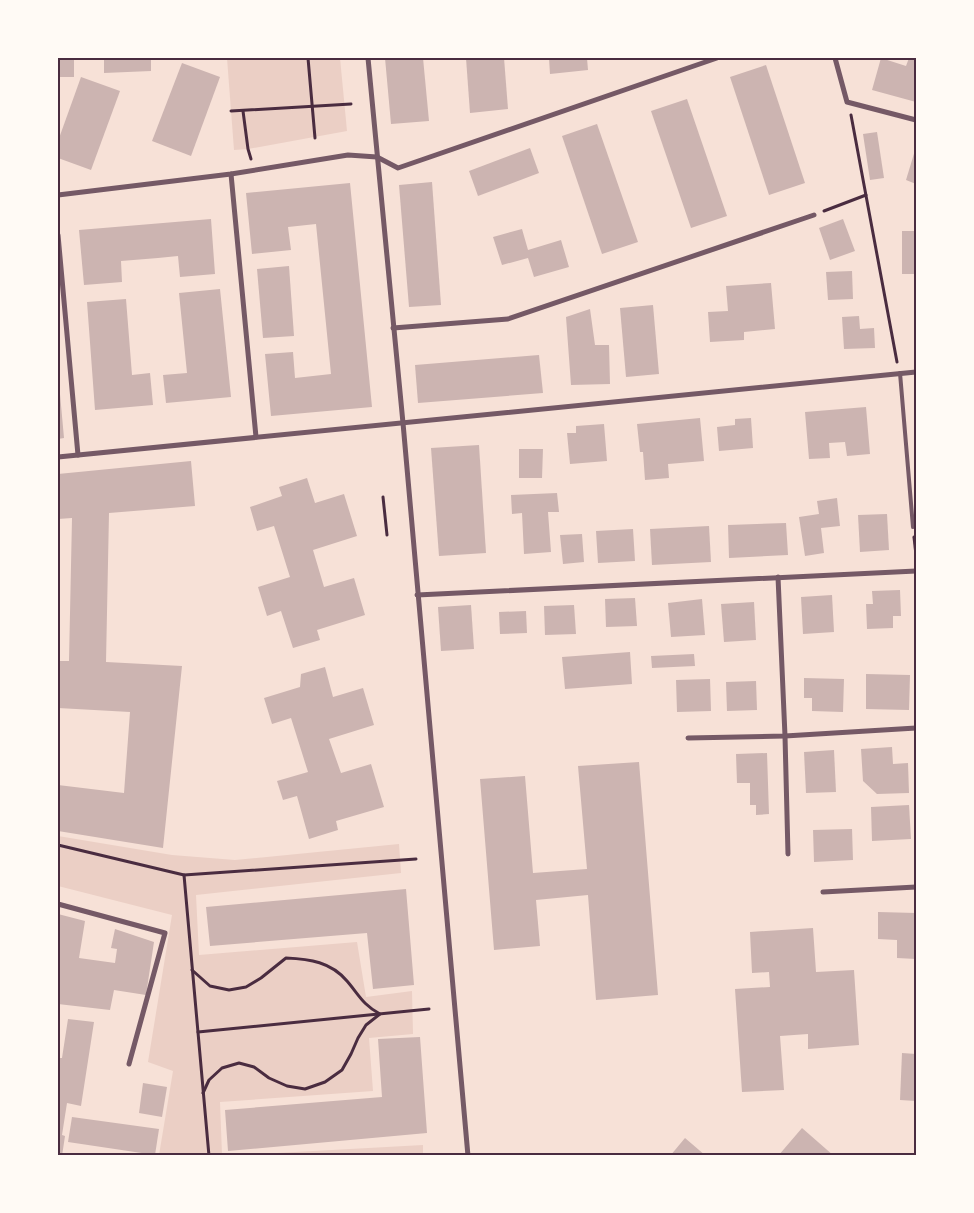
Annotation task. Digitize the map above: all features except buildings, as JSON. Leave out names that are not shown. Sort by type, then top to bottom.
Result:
[{"type":"street","points":[[368,58],[403,423],[468,1156]]},
{"type":"street","points":[[58,195],[231,174],[348,155],[377,157],[398,168],[717,58]]},
{"type":"street","points":[[835,58],[847,102],[916,120]]},
{"type":"street","points":[[231,174],[256,437]]},
{"type":"street","points":[[393,328],[508,319],[814,215]]},
{"type":"street","points":[[58,236],[78,455]]},
{"type":"street","points":[[58,457],[916,372]]},
{"type":"street","points":[[417,595],[916,571]]},
{"type":"street","points":[[778,577],[788,854]]},
{"type":"street","points":[[688,738],[785,736],[916,728]]},
{"type":"street","points":[[823,892],[916,887]]},
{"type":"street","points":[[58,904],[165,934],[129,1064]]},
{"type":"lane","points":[[900,373],[913,527]]},
{"type":"path","points":[[308,58],[315,138]]},
{"type":"path","points":[[847,102],[900,373]]},
{"type":"path","points":[[231,111],[352,104]]},
{"type":"path","points":[[243,110],[248,149],[254,170]]},
{"type":"path","points":[[814,215],[866,195]]},
{"type":"path","points":[[383,497],[387,535]]},
{"type":"path","points":[[58,845],[184,876],[416,859]]},
{"type":"path","points":[[184,876],[209,1156]]},
{"type":"path","points":[[192,970],[210,986],[229,990],[246,987],[261,978],[286,958],[309,960],[332,967],[371,1009],[380,1014]]},
{"type":"path","points":[[198,1032],[429,1009]]},
{"type":"path","points":[[203,1093],[209,1080],[222,1068],[239,1063],[254,1067],[269,1078],[287,1086],[304,1089],[326,1082],[342,1070],[366,1025],[380,1014]]},
{"type":"shaded area","points":[[227,58],[340,58],[347,131],[234,150]]},
{"type":"shaded area","points":[[58,836],[172,855],[235,860],[399,844],[401,873],[196,895],[199,955],[357,942],[366,997],[412,991],[413,1034],[369,1038],[373,1091],[220,1102],[222,1155],[159,1155],[173,1071],[148,1062],[172,915],[58,886]]},
{"type":"shaded area","points":[[423,1145],[423,1155],[238,1155]]}]
